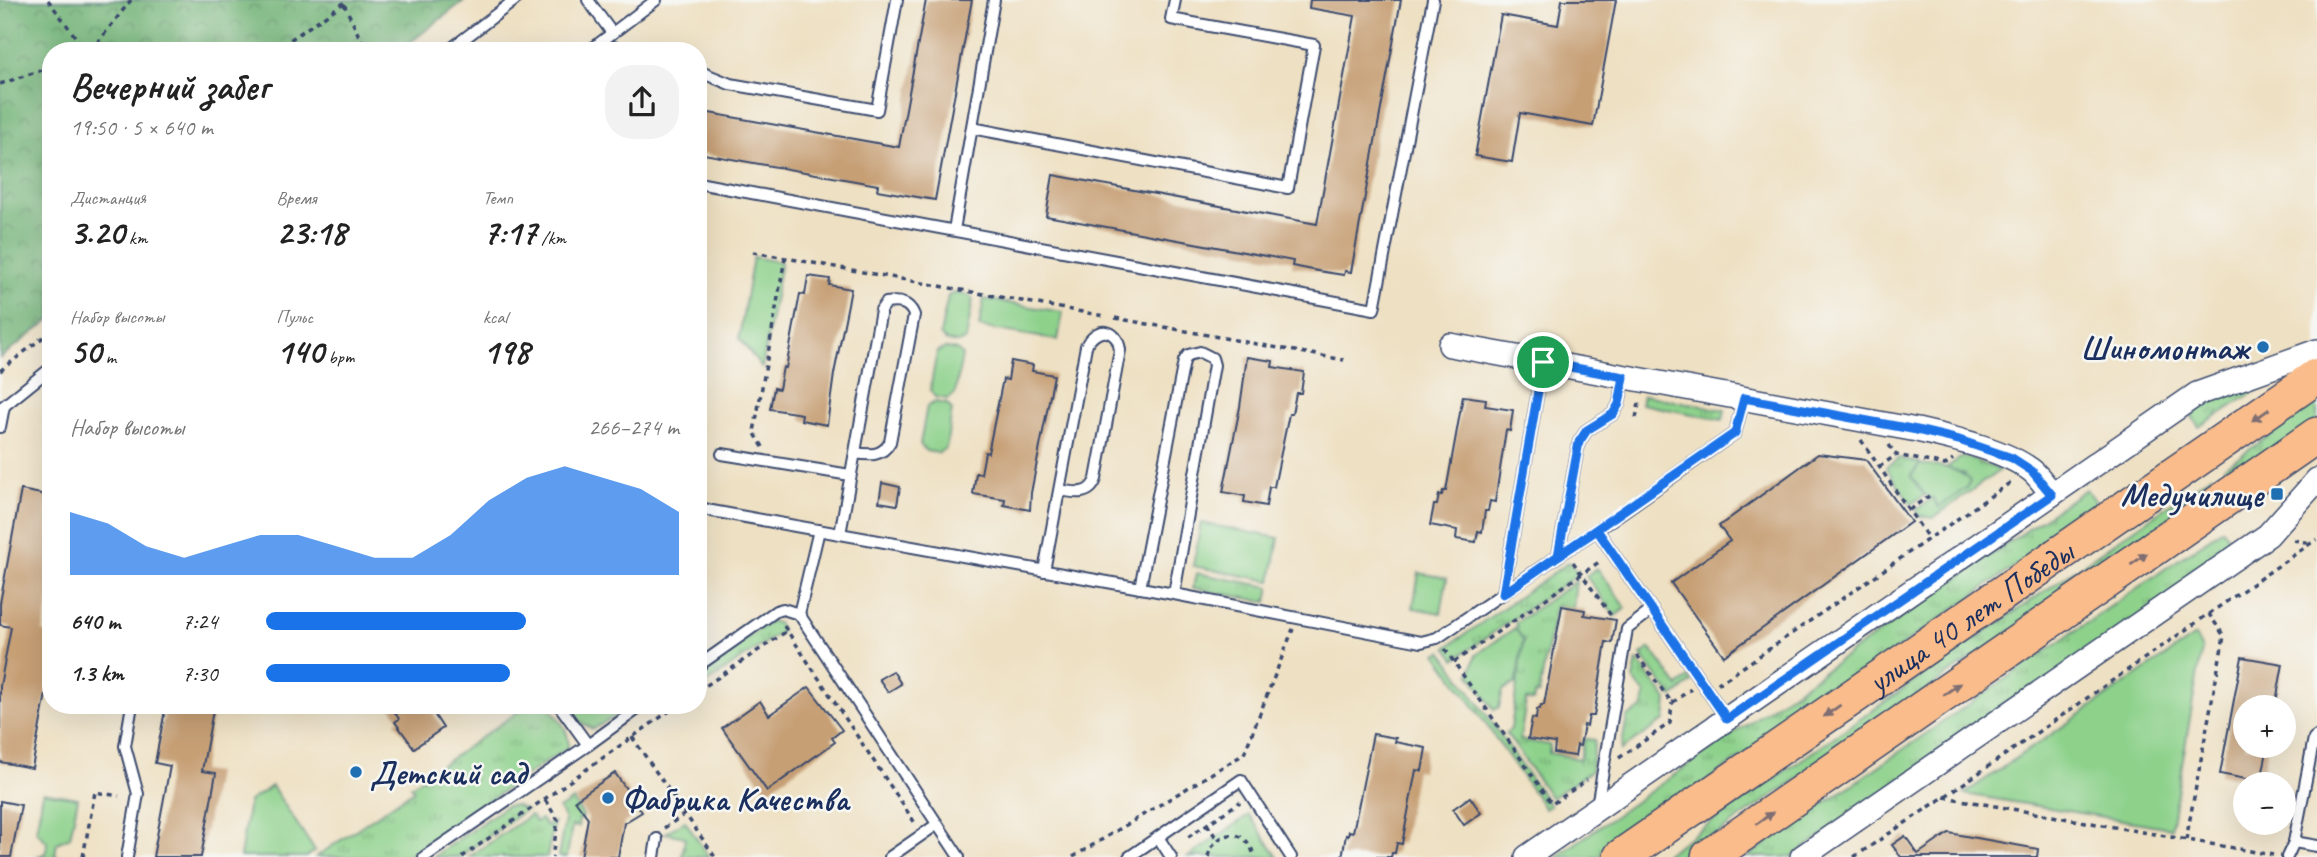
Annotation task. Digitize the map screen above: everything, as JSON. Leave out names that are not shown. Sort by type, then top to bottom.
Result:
[{"type":"main road","name":"улица 40 лет Победы","points":[[1621,857],[2317,376]]},
{"type":"main road","name":"улица 40 лет Победы","points":[[1709,857],[2317,435]]},
{"type":"street","points":[[1450,345],[1543,362],[1632,384],[1744,398],[1959,440],[2012,458],[2032,471],[2052,495]]},
{"type":"street","points":[[1527,857],[2197,394],[2317,351]]},
{"type":"street","points":[[1804,856],[2268,535],[2317,480]]},
{"type":"lane","points":[[460,42],[515,0]]},
{"type":"lane","points":[[588,0],[612,33]]},
{"type":"lane","points":[[601,42],[656,0]]},
{"type":"lane","points":[[707,75],[730,84],[877,110],[897,0]]},
{"type":"lane","points":[[954,230],[994,0]]},
{"type":"lane","points":[[972,128],[1288,188],[1314,45],[1171,19],[1175,0]]},
{"type":"lane","points":[[707,185],[1374,309],[1433,0]]},
{"type":"lane","points":[[840,534],[881,310],[886,303],[905,303],[912,308],[914,315],[890,442],[886,449],[878,454],[855,453]]},
{"type":"lane","points":[[1044,571],[1086,346],[1091,336],[1098,332],[1107,332],[1119,340],[1120,350],[1096,479],[1093,486],[1077,494],[1060,490]]},
{"type":"lane","points":[[1140,588],[1184,361],[1188,355],[1200,352],[1212,358],[1214,365],[1174,594]]},
{"type":"lane","points":[[1503,594],[1543,362]]},
{"type":"lane","points":[[0,427],[2,408],[42,375]]},
{"type":"lane","points":[[1558,556],[1579,442],[1587,430],[1613,414],[1632,384]]},
{"type":"lane","points":[[707,510],[1174,594],[1421,642],[1437,638],[1735,433],[1744,398]]},
{"type":"lane","points":[[722,454],[850,475]]},
{"type":"lane","points":[[799,614],[819,530]]},
{"type":"lane","points":[[1597,530],[1727,719]]},
{"type":"lane","points":[[707,660],[776,611],[783,609],[799,614],[958,857]]},
{"type":"lane","points":[[1597,809],[1627,629],[1652,610]]},
{"type":"lane","points":[[127,857],[138,794],[125,746],[130,714]]},
{"type":"lane","points":[[566,714],[588,745]]},
{"type":"lane","points":[[424,857],[630,714]]},
{"type":"lane","points":[[2287,857],[2294,842],[2314,738],[2317,736]]},
{"type":"lane","points":[[1129,857],[1241,780],[1291,857]]},
{"type":"lane","points":[[890,857],[936,825]]},
{"type":"lane","points":[[1158,837],[1169,854]]},
{"type":"lane","points":[[654,857],[657,839]]},
{"type":"lane","points":[[2294,842],[2317,846]]},
{"type":"path","points":[[48,0],[82,42]]},
{"type":"path","points":[[96,42],[131,0]]},
{"type":"path","points":[[287,42],[346,2],[362,42]]},
{"type":"path","points":[[0,83],[42,70]]},
{"type":"path","points":[[753,252],[1344,360]]},
{"type":"path","points":[[763,447],[754,432],[785,258]]},
{"type":"path","points":[[0,371],[42,338]]},
{"type":"path","points":[[1632,384],[1636,418]]},
{"type":"path","points":[[1860,439],[1928,538]]},
{"type":"path","points":[[1886,441],[1896,455],[1945,465],[1960,455]]},
{"type":"path","points":[[1879,467],[1896,455]]},
{"type":"path","points":[[1713,672],[1720,682],[2012,480],[2008,474]]},
{"type":"path","points":[[1909,510],[1929,496]]},
{"type":"path","points":[[1854,857],[2317,539]]},
{"type":"path","points":[[1454,663],[1612,553]]},
{"type":"path","points":[[1572,560],[1612,617]]},
{"type":"path","points":[[2186,840],[2224,636],[2209,614]]},
{"type":"path","points":[[1073,857],[1244,754],[1298,618]]},
{"type":"path","points":[[707,685],[786,628],[918,827]]},
{"type":"path","points":[[1625,638],[1672,703],[1701,681]]},
{"type":"path","points":[[1444,648],[1552,804]]},
{"type":"path","points":[[463,857],[665,714]]},
{"type":"path","points":[[621,721],[715,857]]},
{"type":"path","points":[[83,857],[95,792],[119,796]]},
{"type":"path","points":[[1169,854],[1207,824],[1251,795]]},
{"type":"path","points":[[1944,797],[2273,855]]},
{"type":"path","points":[[545,800],[558,820],[552,857]]},
{"type":"path","points":[[657,839],[664,828],[685,814]]},
{"type":"path","points":[[1207,824],[1217,839]]},
{"type":"path","points":[[1208,857],[1211,846],[1226,835],[1245,839],[1251,846],[1254,857]]},
{"type":"green space","points":[[0,0],[465,0],[411,42],[42,42],[42,326],[0,358]]},
{"type":"green space","points":[[753,257],[781,262],[762,368],[739,338]]},
{"type":"green space","points":[[955,293],[968,295],[973,299],[966,339],[958,343],[946,341],[940,335],[948,296]]},
{"type":"green space","points":[[984,299],[1063,312],[1058,340],[979,327]]},
{"type":"green space","points":[[946,348],[957,350],[962,355],[955,394],[948,399],[935,397],[930,390],[937,352]]},
{"type":"green space","points":[[2268,383],[2199,427],[2191,415],[2213,400]]},
{"type":"green space","points":[[1643,395],[1725,410],[1723,420],[1641,404]]},
{"type":"green space","points":[[936,402],[947,404],[952,410],[946,448],[938,453],[926,451],[920,444],[927,406]]},
{"type":"green space","points":[[2317,403],[2317,420],[2232,479],[2224,467]]},
{"type":"green space","points":[[1965,457],[2000,470],[1933,518],[1920,516],[1916,510],[1933,498],[1939,507],[1965,474],[1946,468]]},
{"type":"green space","points":[[1899,458],[1920,463],[1911,476],[1925,495],[1911,504],[1886,467]]},
{"type":"green space","points":[[1919,465],[1953,470],[1970,481],[1966,488],[1939,507],[1933,498],[1925,495],[1911,476]]},
{"type":"green space","points":[[2212,475],[2220,487],[1684,857],[1661,857]]},
{"type":"green space","points":[[2086,489],[2099,508],[1597,857],[1556,857]]},
{"type":"green space","points":[[1201,523],[1279,538],[1271,581],[1193,566]]},
{"type":"green space","points":[[2223,529],[2237,549],[1791,857],[1747,857]]},
{"type":"green space","points":[[1569,562],[1578,574],[1455,659],[1447,647]]},
{"type":"green space","points":[[1597,568],[1626,608],[1615,616],[1586,576]]},
{"type":"green space","points":[[1196,573],[1270,587],[1267,602],[1193,588]]},
{"type":"green space","points":[[1419,573],[1447,578],[1441,613],[1413,608]]},
{"type":"green space","points":[[1576,581],[1573,608],[1555,606],[1539,694],[1535,694],[1533,701],[1526,700],[1520,740],[1550,745],[1549,753],[1580,759],[1584,739],[1595,740],[1591,771],[1551,798],[1506,733],[1511,729],[1523,640],[1515,628],[1515,623]]},
{"type":"green space","points":[[771,621],[777,623],[782,631],[707,683],[707,667]]},
{"type":"green space","points":[[1515,628],[1523,640],[1516,683],[1503,690],[1499,707],[1494,710],[1470,674],[1476,655]]},
{"type":"green space","points":[[2195,636],[2202,649],[2171,828],[1964,794]]},
{"type":"green space","points":[[1650,648],[1678,686],[1689,678],[1692,682],[1672,697],[1641,655]]},
{"type":"green space","points":[[1442,651],[1550,806],[1545,809],[1437,654]]},
{"type":"green space","points":[[1637,660],[1667,700],[1665,720],[1621,750],[1627,717],[1643,708],[1645,694],[1633,679]]},
{"type":"green space","points":[[515,714],[555,714],[565,729],[568,747],[406,857],[316,857],[414,790],[411,786]]},
{"type":"green space","points":[[574,714],[617,714],[593,729],[580,722]]},
{"type":"green space","points":[[272,786],[315,851],[306,857],[240,857],[249,801]]},
{"type":"green space","points":[[43,792],[78,798],[70,837],[57,843],[55,854],[58,857],[36,857],[46,853],[47,842],[36,831]]},
{"type":"green space","points":[[573,800],[583,816],[579,819],[578,827],[572,826],[567,857],[558,857],[565,819],[559,809]]},
{"type":"green space","points":[[515,805],[526,810],[459,857],[433,857],[506,806]]},
{"type":"green space","points":[[530,815],[536,822],[541,819],[546,826],[554,822],[547,857],[469,857]]},
{"type":"green space","points":[[1249,815],[1278,857],[1188,857]]},
{"type":"green space","points":[[685,821],[709,857],[682,857],[685,837],[665,833]]},
{"type":"building","points":[[926,0],[972,0],[935,200],[877,190],[878,185],[707,155],[707,113],[899,147]]},
{"type":"building","points":[[1310,0],[1401,0],[1351,272],[1345,271],[1344,275],[1318,271],[1292,266],[1293,261],[1046,216],[1053,175],[1317,224],[1355,16],[1309,8]]},
{"type":"building","points":[[1562,0],[1616,0],[1593,126],[1520,113],[1512,162],[1475,156],[1501,15],[1558,25]]},
{"type":"building","points":[[808,276],[830,279],[829,285],[851,289],[827,425],[801,420],[802,414],[770,409],[774,388],[779,389],[783,367],[786,368],[800,294],[805,295]]},
{"type":"building","points":[[1247,357],[1273,361],[1272,367],[1304,372],[1301,393],[1296,393],[1292,414],[1289,414],[1274,487],[1269,487],[1266,506],[1244,502],[1245,496],[1223,492]]},
{"type":"building","points":[[1011,361],[1033,365],[1032,371],[1054,375],[1030,510],[1004,505],[1005,499],[973,494],[976,473],[981,474],[985,452],[988,453],[1003,379],[1008,380]]},
{"type":"building","points":[[1463,396],[1486,399],[1485,406],[1513,410],[1510,431],[1506,430],[1495,502],[1490,501],[1488,511],[1485,511],[1482,532],[1478,531],[1476,542],[1456,539],[1457,530],[1430,525],[1434,505],[1437,505],[1439,495],[1446,491]]},
{"type":"building","points":[[1818,454],[1866,460],[1911,522],[1724,656],[1671,583],[1730,541],[1719,526]]},
{"type":"building","points":[[882,483],[900,487],[897,505],[879,502]]},
{"type":"building","points":[[21,490],[42,494],[42,714],[32,768],[0,762],[0,686],[11,627],[0,625],[0,603]]},
{"type":"building","points":[[1562,606],[1585,610],[1584,615],[1616,620],[1612,643],[1606,642],[1594,716],[1589,716],[1587,726],[1584,725],[1575,756],[1554,753],[1555,743],[1528,739],[1532,718],[1536,719],[1537,709],[1544,705]]},
{"type":"building","points":[[2242,657],[2283,664],[2277,695],[2235,695]]},
{"type":"building","points":[[893,671],[901,684],[888,692],[879,679]]},
{"type":"building","points":[[809,687],[842,730],[832,738],[835,742],[767,791],[722,728],[760,701],[769,715]]},
{"type":"building","points":[[2233,705],[2233,758],[2266,758],[2263,772],[2233,772],[2233,777],[2220,774]]},
{"type":"building","points":[[164,714],[212,714],[202,771],[216,773],[201,857],[153,857],[170,766],[155,763]]},
{"type":"building","points":[[396,714],[434,714],[443,728],[414,748],[395,722],[399,719]]},
{"type":"building","points":[[1373,734],[1396,738],[1395,742],[1426,748],[1422,771],[1416,770],[1402,844],[1397,843],[1395,853],[1392,853],[1391,857],[1342,857],[1346,835],[1348,836],[1349,831],[1353,832]]},
{"type":"building","points":[[615,773],[642,812],[624,823],[618,857],[581,857],[588,818],[575,800]]},
{"type":"building","points":[[1470,797],[1481,813],[1464,825],[1453,809]]},
{"type":"building","points":[[0,801],[21,805],[11,857],[0,857]]},
{"type":"building","points":[[1949,833],[2038,849],[2037,857],[1901,857],[1892,845],[1905,836],[1918,854]]},
{"type":"place","name":"Шиномонтаж","points":[[2263,347]]},
{"type":"place","name":"Медучилище","points":[[2277,494]]},
{"type":"place","name":"Детский сад","points":[[356,772]]},
{"type":"place","name":"Фабрика Качества","points":[[608,798]]},
{"type":"route","points":[[1543,362],[1503,594],[1597,530],[1735,433],[1744,398],[1959,440],[2012,458],[2032,471],[2052,495],[1727,719],[1597,530],[1558,556],[1579,442],[1587,430],[1613,414],[1619,404],[1624,377],[1543,362]]}]
